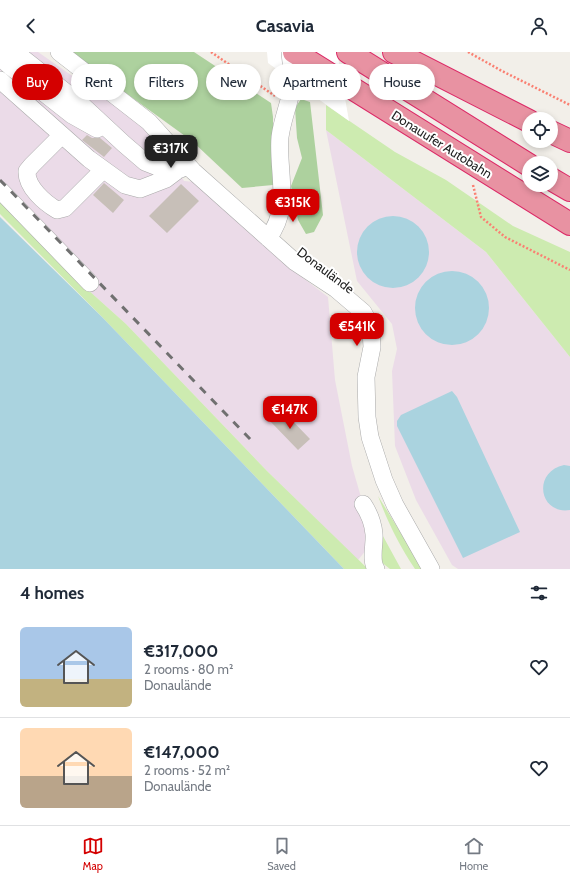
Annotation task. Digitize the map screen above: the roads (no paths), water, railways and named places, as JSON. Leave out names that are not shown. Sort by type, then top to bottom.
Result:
[{"type":"highway","name":"Donauufer Autobahn","points":[[294,52],[570,224]]},
{"type":"highway","points":[[348,52],[522,161]]},
{"type":"highway","points":[[394,52],[522,117]]},
{"type":"highway","points":[[558,135],[570,141]]},
{"type":"highway","points":[[558,182],[570,190]]},
{"type":"street","points":[[0,52],[3,60],[11,67],[72,115],[124,144]]},
{"type":"street","points":[[16,52],[82,105],[146,162],[168,171],[185,170]]},
{"type":"street","name":"Donaulände","points":[[59,52],[150,122],[185,170],[268,238],[294,262],[340,292],[363,312],[368,321],[372,347],[366,377],[366,417],[370,437],[384,480],[399,512],[431,569]]},
{"type":"street","points":[[268,238],[278,222],[281,210],[282,194],[280,138],[283,118],[291,92],[292,80],[290,52]]},
{"type":"street","points":[[0,80],[103,170],[125,185],[140,189],[185,170]]},
{"type":"street","points":[[62,135],[36,160],[27,171],[29,182],[50,206],[57,210],[65,208],[103,170]]},
{"type":"street","points":[[0,190],[90,283]]},
{"type":"street","points":[[363,504],[370,515],[374,533],[373,561],[376,569]]},
{"type":"water","points":[[393,216],[407,219],[419,226],[426,238],[429,252],[426,266],[419,278],[407,285],[393,288],[379,285],[367,278],[360,266],[357,252],[360,238],[367,226],[379,219]]},
{"type":"water","points":[[0,217],[102,317],[344,569],[0,569]]},
{"type":"water","points":[[452,271],[466,274],[478,282],[486,294],[489,308],[486,322],[478,334],[466,342],[452,345],[438,342],[426,334],[418,322],[415,308],[418,294],[426,282],[438,274]]},
{"type":"water","points":[[452,391],[457,397],[520,532],[463,558],[397,426],[397,421],[401,415]]},
{"type":"water","points":[[564,465],[570,466],[570,510],[560,510],[551,506],[546,500],[543,492],[547,476],[554,469]]},
{"type":"railway","points":[[0,180],[251,440]]}]
